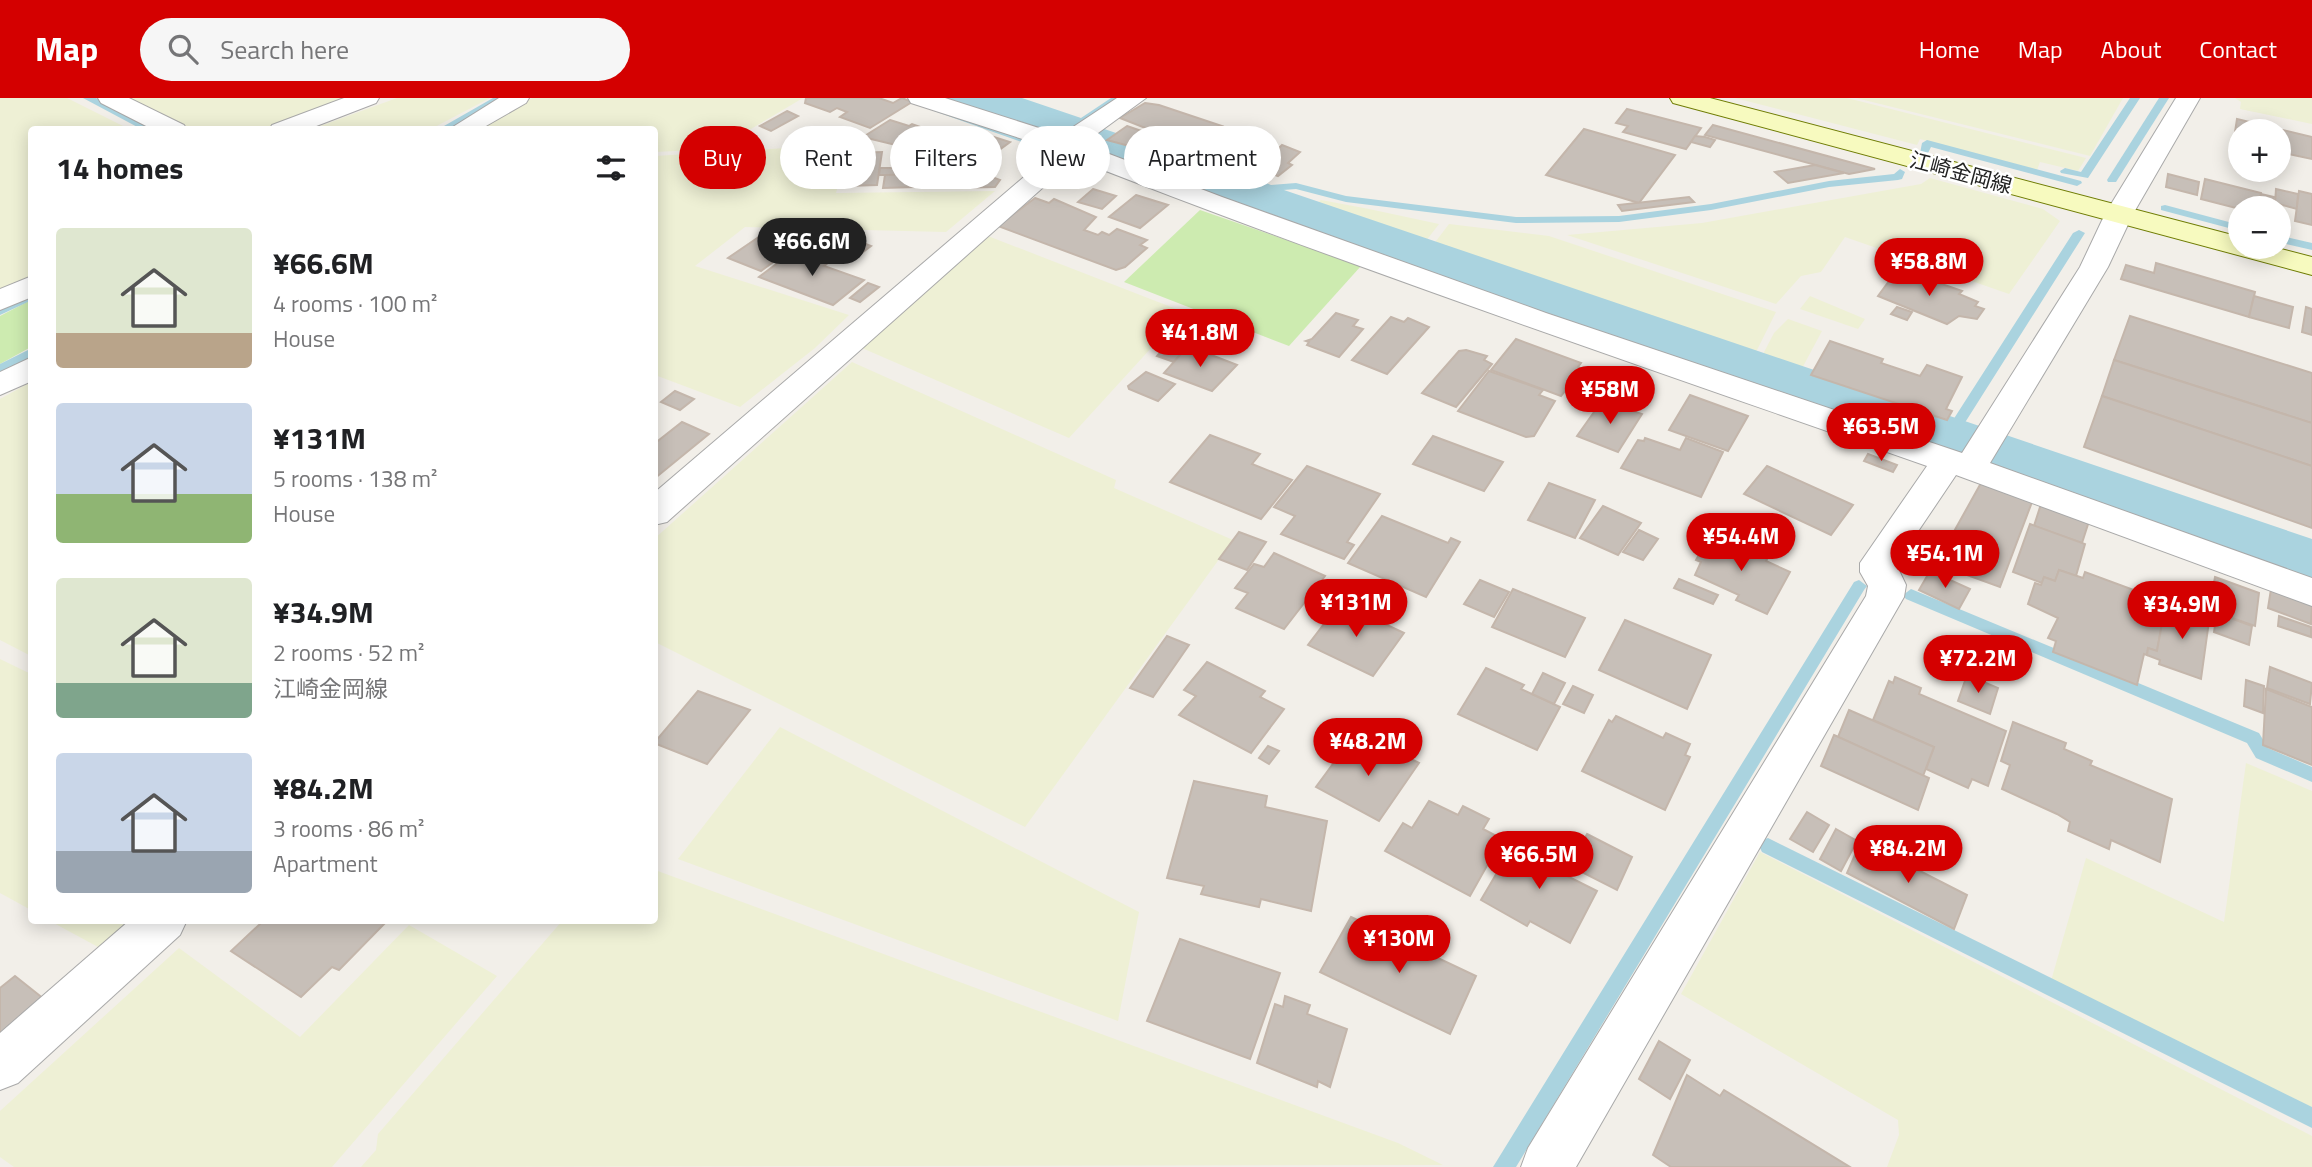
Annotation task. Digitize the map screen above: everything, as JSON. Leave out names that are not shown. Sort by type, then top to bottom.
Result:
[{"type":"main road","name":"江崎金岡線","points":[[1682,98],[2228,243]]},
{"type":"main road","name":"江崎金岡線","points":[[2286,259],[2312,266]]},
{"type":"street","points":[[110,98],[167,126]]},
{"type":"street","points":[[292,126],[367,98]]},
{"type":"street","points":[[467,126],[517,98]]},
{"type":"street","points":[[920,98],[1016,126]]},
{"type":"street","points":[[1094,126],[1134,98]]},
{"type":"street","points":[[1547,1167],[1885,597],[1887,585],[1878,572],[1878,563],[1969,458],[2094,267],[2119,214],[2188,98]]},
{"type":"street","points":[[1110,157],[1535,319],[1969,458],[2312,592]]},
{"type":"street","points":[[658,510],[1026,189]]},
{"type":"street","points":[[0,300],[28,287]]},
{"type":"street","points":[[0,385],[28,369]]},
{"type":"street","points":[[0,1066],[160,924]]},
{"type":"green space","points":[[0,98],[67,98],[123,126],[28,126],[28,278],[0,292]]},
{"type":"green space","points":[[126,98],[352,98],[279,126],[187,126]]},
{"type":"green space","points":[[397,98],[490,98],[437,126],[320,126]]},
{"type":"green space","points":[[532,98],[803,98],[756,126],[679,126],[679,151],[658,152],[658,126],[482,126]]},
{"type":"green space","points":[[1735,98],[1847,98],[2086,158],[2078,171],[2040,162],[2037,170],[1920,139],[1917,145]]},
{"type":"green space","points":[[1856,98],[2123,98],[2090,156]]},
{"type":"green space","points":[[2235,98],[2312,98],[2312,124],[2240,109],[2241,102]]},
{"type":"green space","points":[[780,148],[780,189],[837,189],[836,193],[995,191],[946,232],[745,227],[695,266],[849,315],[815,348],[740,407],[658,376],[658,156],[679,155],[679,189],[766,189],[766,149]]},
{"type":"green space","points":[[1930,178],[2043,209],[2060,221],[2009,294],[1845,237],[1821,272],[1801,276],[1776,304],[1567,235],[1702,223],[1921,184]]},
{"type":"green space","points":[[1321,200],[1439,224],[1422,246],[1310,210]]},
{"type":"green space","points":[[1200,210],[1361,266],[1289,346],[1124,282]]},
{"type":"green space","points":[[1449,224],[1549,236],[1776,312],[1753,358],[1430,249]]},
{"type":"green space","points":[[988,236],[1184,312],[1069,438],[862,348]]},
{"type":"green space","points":[[1810,296],[1865,319],[1858,329],[1800,309]]},
{"type":"green space","points":[[28,302],[28,349],[0,364],[0,316]]},
{"type":"green space","points":[[1788,319],[1822,331],[1800,372],[1761,358],[1774,333]]},
{"type":"green space","points":[[852,362],[1116,480],[1114,488],[1233,540],[1025,827],[658,644],[658,535]]},
{"type":"green space","points":[[28,384],[28,654],[0,640],[0,399]]},
{"type":"green space","points":[[0,659],[28,673],[28,908],[0,893]]},
{"type":"green space","points":[[780,727],[1139,912],[1118,1021],[678,859]]},
{"type":"green space","points":[[2246,763],[2312,791],[2312,1115],[2049,988],[2086,858],[2224,922]]},
{"type":"green space","points":[[1760,852],[2312,1136],[2312,1167],[1887,1167],[1899,1135],[1898,1120],[1681,994]]},
{"type":"green space","points":[[658,871],[1398,1143],[1443,1165],[361,1167],[376,1150],[378,1134],[559,924],[658,924]]},
{"type":"green space","points":[[56,924],[145,924],[111,954]]},
{"type":"green space","points":[[409,925],[497,976],[332,1167],[14,1167],[0,1157],[0,1111],[179,948],[300,1037]]},
{"type":"building","points":[[806,98],[879,98],[893,103],[902,98],[912,102],[873,126],[865,126],[840,117],[847,112],[837,108],[830,112],[805,103]]},
{"type":"building","points":[[1145,103],[1222,126],[1140,126],[1120,118]]},
{"type":"building","points":[[1627,109],[1701,128],[1686,149],[1623,132],[1628,126],[1616,123]]},
{"type":"building","points":[[787,111],[798,116],[771,131],[766,126],[760,126]]},
{"type":"building","points":[[890,120],[909,126],[890,126],[890,144],[876,140],[876,129]]},
{"type":"building","points":[[1713,125],[1875,169],[1849,174],[1705,135]]},
{"type":"building","points":[[1124,128],[1124,145],[1110,141],[1110,138]]},
{"type":"building","points":[[1584,129],[1675,155],[1639,203],[1546,175]]},
{"type":"building","points":[[2291,132],[2312,137],[2312,159],[2291,155]]},
{"type":"building","points":[[1695,136],[1715,140],[1710,147],[1691,142]]},
{"type":"building","points":[[1002,139],[1010,142],[1002,148]]},
{"type":"building","points":[[1282,145],[1300,152],[1288,163],[1292,165],[1281,174]]},
{"type":"building","points":[[876,152],[882,152],[876,185]]},
{"type":"building","points":[[1815,165],[1844,173],[1788,183],[1775,172]]},
{"type":"building","points":[[880,168],[890,168],[890,175],[879,175]]},
{"type":"building","points":[[2168,174],[2199,182],[2197,195],[2166,187]]},
{"type":"building","points":[[885,175],[890,175],[890,188],[883,188]]},
{"type":"building","points":[[2205,179],[2261,193],[2261,196],[2228,196],[2228,206],[2201,199]]},
{"type":"building","points":[[1093,189],[1116,196],[1102,209],[1078,202]]},
{"type":"building","points":[[2276,189],[2298,194],[2297,209],[2291,207],[2291,196],[2276,196]]},
{"type":"building","points":[[2299,191],[2312,194],[2312,225],[2295,221]]},
{"type":"building","points":[[1136,195],[1168,205],[1140,228],[1109,217]]},
{"type":"building","points":[[1689,197],[1694,202],[1622,211],[1618,205]]},
{"type":"building","points":[[1035,198],[1049,203],[1054,199],[1096,217],[1084,230],[1098,235],[1102,232],[1109,235],[1117,229],[1147,240],[1140,245],[1147,248],[1125,267],[1116,270],[998,226]]},
{"type":"building","points":[[766,232],[799,243],[761,271],[728,258]]},
{"type":"building","points":[[858,241],[871,246],[859,255],[846,250]]},
{"type":"building","points":[[795,250],[829,262],[824,266],[864,280],[833,305],[759,277]]},
{"type":"building","points":[[2156,263],[2255,292],[2249,317],[2121,279],[2126,265],[2154,273]]},
{"type":"building","points":[[1898,269],[1962,291],[1959,294],[1978,302],[1975,306],[1984,309],[1977,319],[1959,316],[1947,324],[1878,296]]},
{"type":"building","points":[[868,283],[879,287],[860,302],[850,298]]},
{"type":"building","points":[[2254,296],[2293,307],[2289,328],[2249,317]]},
{"type":"building","points":[[1897,307],[1912,312],[1907,320],[1891,314]]},
{"type":"building","points":[[2306,307],[2312,309],[2312,335],[2302,332]]},
{"type":"building","points":[[1336,313],[1358,320],[1353,326],[1363,329],[1339,357],[1307,345],[1309,342],[1306,341],[1312,339]]},
{"type":"building","points":[[2130,316],[2312,373],[2312,423],[2114,360]]},
{"type":"building","points":[[1391,317],[1404,322],[1408,318],[1429,327],[1387,374],[1352,360]]},
{"type":"building","points":[[1180,330],[1197,335],[1174,362],[1157,356]]},
{"type":"building","points":[[1516,339],[1581,363],[1578,367],[1582,369],[1561,396],[1491,370]]},
{"type":"building","points":[[1830,341],[1883,359],[1881,363],[1920,376],[1927,365],[1962,377],[1946,409],[1952,411],[1947,420],[1811,375]]},
{"type":"building","points":[[1188,346],[1237,365],[1212,391],[1164,373]]},
{"type":"building","points":[[1466,350],[1487,356],[1484,360],[1492,364],[1456,407],[1422,393],[1459,351]]},
{"type":"building","points":[[2114,360],[2312,423],[2312,466],[2102,396]]},
{"type":"building","points":[[1489,371],[1543,390],[1539,395],[1555,401],[1534,436],[1526,437],[1458,411]]},
{"type":"building","points":[[1146,372],[1175,384],[1158,401],[1129,389],[1128,386]]},
{"type":"building","points":[[675,391],[694,399],[680,410],[661,402]]},
{"type":"building","points":[[1690,395],[1748,416],[1728,451],[1669,430]]},
{"type":"building","points":[[2102,396],[2312,466],[2312,528],[2084,447]]},
{"type":"building","points":[[1602,401],[1642,414],[1618,452],[1577,436]]},
{"type":"building","points":[[682,422],[709,434],[658,476],[658,441]]},
{"type":"building","points":[[1210,435],[1260,454],[1252,464],[1292,480],[1261,519],[1170,482]]},
{"type":"building","points":[[1433,436],[1503,462],[1484,491],[1413,464]]},
{"type":"building","points":[[1645,438],[1680,450],[1686,438],[1723,452],[1701,497],[1621,468],[1638,440],[1644,441]]},
{"type":"building","points":[[1868,454],[1897,465],[1893,472],[1864,461]]},
{"type":"building","points":[[1307,466],[1380,494],[1347,542],[1354,545],[1344,559],[1281,534],[1295,516],[1274,507]]},
{"type":"building","points":[[1767,466],[1853,505],[1831,535],[1744,494]]},
{"type":"building","points":[[1549,483],[1595,500],[1575,538],[1528,520]]},
{"type":"building","points":[[1981,483],[2032,502],[2000,587],[1964,574],[1969,563],[1942,553]]},
{"type":"building","points":[[2041,504],[2089,521],[2082,543],[2034,526]]},
{"type":"building","points":[[1603,506],[1641,523],[1618,555],[1580,538]]},
{"type":"building","points":[[1382,516],[1448,543],[1451,538],[1460,542],[1426,597],[1348,563]]},
{"type":"building","points":[[2030,524],[2085,544],[2076,576],[2059,570],[2055,581],[2044,577],[2042,583],[2013,572]]},
{"type":"building","points":[[1639,530],[1658,539],[1643,560],[1623,552]]},
{"type":"building","points":[[1239,532],[1266,542],[1247,570],[1219,559]]},
{"type":"building","points":[[1711,534],[1768,557],[1766,561],[1790,572],[1767,614],[1736,600],[1739,595],[1695,575],[1701,562],[1696,560]]},
{"type":"building","points":[[1274,553],[1325,576],[1284,629],[1236,608],[1248,593],[1235,588],[1254,564],[1264,567]]},
{"type":"building","points":[[2059,570],[2083,578],[2085,572],[2166,602],[2157,651],[2148,648],[2147,655],[2144,654],[2137,685],[2053,652],[2056,641],[2048,638],[2058,618],[2028,604],[2035,583],[2041,585],[2044,577],[2055,581]]},
{"type":"building","points":[[1930,571],[1970,589],[1959,609],[1919,590]]},
{"type":"building","points":[[2215,577],[2259,593],[2255,626],[2209,610]]},
{"type":"building","points":[[1679,579],[1718,595],[1713,604],[1674,588]]},
{"type":"building","points":[[1480,580],[1509,592],[1494,617],[1464,604]]},
{"type":"building","points":[[1513,589],[1585,618],[1565,657],[1492,627]]},
{"type":"building","points":[[2271,589],[2312,604],[2311,624],[2268,608]]},
{"type":"building","points":[[2166,602],[2209,621],[2201,679],[2159,664],[2160,660],[2147,655],[2148,648],[2157,651]]},
{"type":"building","points":[[1340,603],[1404,633],[1373,676],[1308,645]]},
{"type":"building","points":[[2217,613],[2252,626],[2249,645],[2214,632]]},
{"type":"building","points":[[2279,616],[2311,627],[2311,637],[2278,626]]},
{"type":"building","points":[[1625,620],[1711,655],[1687,709],[1599,670]]},
{"type":"building","points":[[1167,636],[1189,645],[1153,697],[1130,688]]},
{"type":"building","points":[[1207,662],[1265,691],[1260,697],[1284,709],[1251,753],[1179,715],[1196,696],[1184,690]]},
{"type":"building","points":[[2270,667],[2312,683],[2310,704],[2267,688]]},
{"type":"building","points":[[1486,668],[1524,685],[1521,689],[1560,707],[1537,750],[1458,714]]},
{"type":"building","points":[[1543,673],[1565,683],[1554,704],[1532,694]]},
{"type":"building","points":[[1967,675],[1998,688],[1990,714],[1958,701]]},
{"type":"building","points":[[1895,677],[1921,688],[1919,694],[2006,731],[1988,786],[1972,779],[1968,788],[1926,769],[1934,747],[1873,720],[1889,681],[1893,683]]},
{"type":"building","points":[[2246,680],[2264,686],[2263,713],[2244,706]]},
{"type":"building","points":[[1573,686],[1593,695],[1584,713],[1563,704]]},
{"type":"building","points":[[2266,689],[2312,707],[2312,765],[2263,745]]},
{"type":"building","points":[[698,691],[750,710],[707,764],[658,745],[658,738]]},
{"type":"building","points":[[1849,710],[1934,747],[1923,776],[1838,737]]},
{"type":"building","points":[[1616,716],[1663,738],[1666,733],[1690,744],[1685,755],[1690,757],[1665,810],[1582,771],[1609,720],[1612,722]]},
{"type":"building","points":[[2013,722],[2066,743],[2064,749],[2092,761],[2090,765],[2172,799],[2160,862],[2111,840],[2109,849],[2068,831],[2070,822],[2002,789],[2010,765],[2001,761]]},
{"type":"building","points":[[1834,735],[1929,778],[1918,810],[1821,766]]},
{"type":"building","points":[[1352,738],[1382,754],[1387,747],[1419,763],[1379,821],[1316,787]]},
{"type":"building","points":[[1268,746],[1279,751],[1269,764],[1259,758]]},
{"type":"building","points":[[1194,781],[1267,796],[1265,807],[1327,821],[1311,911],[1261,899],[1259,907],[1201,894],[1204,886],[1167,878]]},
{"type":"building","points":[[1429,801],[1458,815],[1463,806],[1489,819],[1483,829],[1502,839],[1470,896],[1385,851],[1403,823],[1412,828]]},
{"type":"building","points":[[1807,812],[1829,825],[1813,852],[1790,839]]},
{"type":"building","points":[[1836,829],[1857,841],[1841,871],[1820,859]]},
{"type":"building","points":[[1587,834],[1632,857],[1617,890],[1570,866]]},
{"type":"building","points":[[1518,837],[1571,865],[1565,875],[1597,891],[1570,943],[1530,921],[1527,926],[1481,900]]},
{"type":"building","points":[[1861,841],[1967,895],[1954,929],[1847,873]]},
{"type":"building","points":[[1351,917],[1476,976],[1450,1034],[1320,972]]},
{"type":"building","points":[[260,924],[384,924],[339,970],[332,967],[301,997],[231,951]]},
{"type":"building","points":[[1180,939],[1280,973],[1250,1059],[1147,1021]]},
{"type":"building","points":[[15,976],[54,1007],[0,1052],[0,988]]},
{"type":"building","points":[[1285,996],[1310,1005],[1307,1014],[1347,1029],[1330,1087],[1318,1081],[1317,1087],[1257,1063],[1275,1004],[1283,1007]]},
{"type":"building","points":[[1659,1041],[1690,1060],[1670,1099],[1639,1079]]},
{"type":"building","points":[[1687,1075],[1720,1096],[1724,1090],[1850,1167],[1671,1167],[1653,1155]]},
{"type":"waterway","points":[[88,98],[144,126]]},
{"type":"waterway","points":[[449,126],[500,98]]},
{"type":"waterway","points":[[955,98],[1730,366],[2312,572]]},
{"type":"waterway","points":[[1012,98],[1082,122],[1118,98]]},
{"type":"waterway","points":[[2065,171],[2084,176],[2135,98]]},
{"type":"waterway","points":[[2112,180],[2164,98]]},
{"type":"waterway","points":[[1061,126],[1072,119]]},
{"type":"waterway","points":[[1924,151],[1927,143],[2077,183]]},
{"type":"waterway","points":[[1281,187],[1296,186],[1346,199],[1516,220],[1619,219],[1711,207],[1829,184],[1898,177],[1900,172]]},
{"type":"waterway","points":[[2165,208],[2228,225]]},
{"type":"waterway","points":[[1942,448],[2079,233]]},
{"type":"waterway","points":[[2291,241],[2312,247]]},
{"type":"waterway","points":[[0,311],[26,298]]},
{"type":"waterway","points":[[0,369],[28,354]]},
{"type":"waterway","points":[[1504,1167],[1859,586]]},
{"type":"waterway","points":[[1911,595],[2253,738],[2262,753],[2312,775]]},
{"type":"waterway","points":[[1768,846],[2312,1118]]}]
